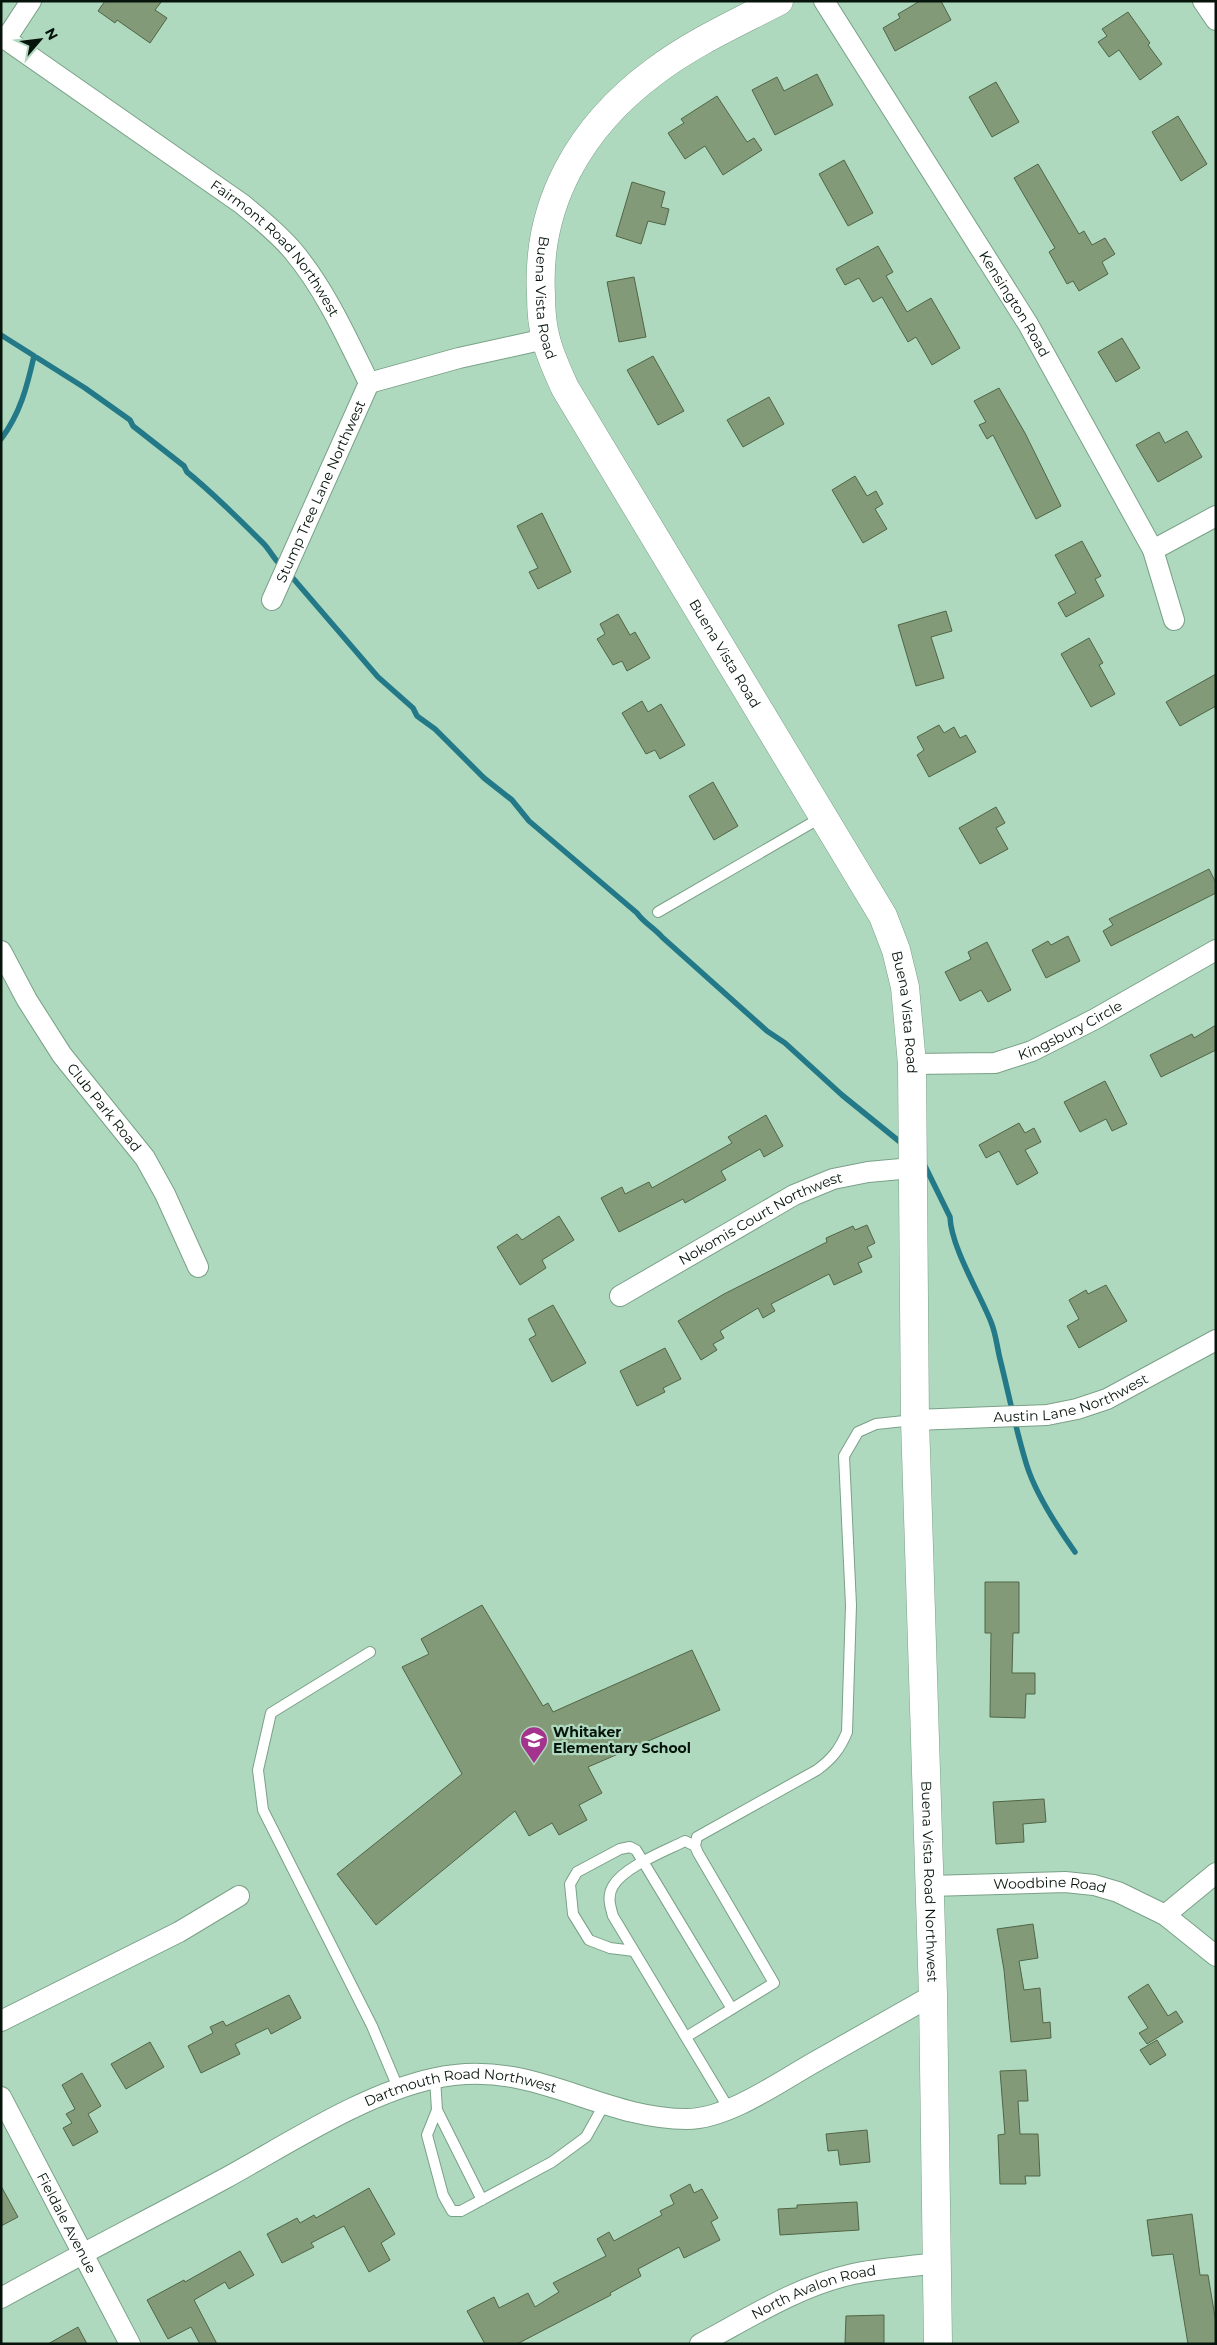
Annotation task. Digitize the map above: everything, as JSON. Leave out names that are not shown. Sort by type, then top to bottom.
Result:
[{"type":"street","points":[[4,38],[31,1]]},
{"type":"street","name":"Buena Vista Road","points":[[779,1],[695,45],[654,72],[622,99],[599,123],[579,150],[562,178],[544,232],[540,273],[545,339],[565,388],[883,916],[896,950],[905,987],[912,1064],[915,1420]]},
{"type":"street","name":"Kensington Road","points":[[824,1],[1028,324],[1153,550],[1174,620]]},
{"type":"street","points":[[1203,1],[1216,20]]},
{"type":"street","name":"Fairmont Road Northwest","points":[[4,38],[242,204],[268,226],[306,267],[349,342],[369,383]]},
{"type":"street","points":[[369,383],[459,358],[545,339]]},
{"type":"street","name":"Stump Tree Lane Northwest","points":[[272,600],[369,383]]},
{"type":"street","points":[[1153,550],[1216,516]]},
{"type":"street","name":"Kingsbury Circle","points":[[912,1064],[995,1063],[1032,1051],[1095,1019],[1216,950]]},
{"type":"street","name":"Club Park Road","points":[[1,951],[27,1000],[62,1055],[146,1158],[165,1194],[198,1266]]},
{"type":"street","name":"Nokomis Court Northwest","points":[[620,1296],[794,1195],[832,1179],[868,1172],[912,1168]]},
{"type":"street","name":"Austin Lane Northwest","points":[[915,1420],[1047,1415],[1077,1409],[1107,1399],[1216,1340]]},
{"type":"street","name":"Buena Vista Road Northwest","points":[[915,1420],[933,1995],[938,2344]]},
{"type":"street","points":[[1165,1915],[1216,1873]]},
{"type":"street","name":"Woodbine Road","points":[[930,1886],[1065,1882],[1094,1885],[1118,1892],[1165,1915],[1216,1956]]},
{"type":"street","points":[[1,2021],[171,1936],[239,1896]]},
{"type":"street","name":"Dartmouth Road Northwest","points":[[1,2298],[81,2253],[372,2100],[434,2078],[465,2073],[494,2073],[537,2081],[632,2112],[664,2118],[690,2119],[706,2117],[729,2109],[933,1995]]},
{"type":"street","name":"Fieldale Avenue","points":[[3,2100],[130,2344]]},
{"type":"street","name":"North Avalon Road","points":[[700,2344],[795,2294],[819,2284],[853,2274],[936,2264]]},
{"type":"lane","points":[[658,912],[823,817]]},
{"type":"lane","points":[[696,1846],[697,1837],[817,1770],[830,1761],[840,1748],[847,1732],[851,1605],[844,1456],[858,1432],[876,1424],[915,1420]]},
{"type":"lane","points":[[370,1652],[271,1712],[258,1770],[263,1810],[372,2026],[399,2090]]},
{"type":"lane","points":[[686,2037],[774,1983],[696,1846],[685,1840],[626,1873],[612,1887],[608,1903],[613,1916],[729,2109]]},
{"type":"lane","points":[[634,1951],[610,1948],[589,1940],[573,1914],[570,1884],[577,1872],[620,1849],[630,1847],[636,1850],[732,2009]]},
{"type":"lane","points":[[434,2078],[437,2110],[482,2200]]},
{"type":"lane","points":[[437,2110],[427,2135],[443,2195],[452,2211],[461,2211],[552,2162],[586,2137],[605,2103]]},
{"type":"building","points":[[105,1],[162,1],[155,10],[167,18],[150,43],[117,20],[115,23],[98,11]]},
{"type":"building","points":[[920,1],[941,1],[951,20],[895,51],[883,28],[900,18],[898,14]]},
{"type":"building","points":[[1128,12],[1162,64],[1140,80],[1119,50],[1109,57],[1098,42],[1107,36],[1102,29]]},
{"type":"building","points":[[817,74],[833,105],[775,135],[752,90],[777,77],[784,91]]},
{"type":"building","points":[[996,82],[1019,122],[992,137],[969,97]]},
{"type":"building","points":[[717,96],[747,142],[754,138],[762,150],[723,175],[705,146],[685,159],[668,133],[684,123],[681,119]]},
{"type":"building","points":[[1178,116],[1207,164],[1181,181],[1152,132]]},
{"type":"building","points":[[844,160],[873,213],[848,226],[819,174]]},
{"type":"building","points":[[1038,164],[1079,234],[1084,231],[1092,245],[1105,238],[1115,254],[1102,262],[1108,274],[1079,291],[1073,281],[1067,284],[1049,252],[1055,248],[1014,178]]},
{"type":"building","points":[[632,182],[665,192],[661,207],[669,209],[665,225],[648,221],[641,244],[616,236]]},
{"type":"building","points":[[878,246],[893,272],[886,276],[907,312],[931,298],[960,348],[932,365],[916,337],[908,342],[882,297],[873,302],[859,278],[845,285],[836,269]]},
{"type":"building","points":[[634,277],[646,337],[619,342],[607,282]]},
{"type":"building","points":[[1122,338],[1140,368],[1116,382],[1098,352]]},
{"type":"building","points":[[653,356],[684,411],[658,425],[627,370]]},
{"type":"building","points":[[999,388],[1025,433],[1061,506],[1036,519],[993,435],[987,439],[979,425],[986,422],[974,401]]},
{"type":"building","points":[[769,397],[784,424],[743,447],[727,420]]},
{"type":"building","points":[[1187,431],[1202,457],[1158,482],[1136,445],[1159,432],[1165,443]]},
{"type":"building","points":[[855,476],[867,496],[876,491],[883,504],[875,509],[887,529],[863,543],[832,490]]},
{"type":"building","points":[[542,513],[571,572],[538,589],[529,572],[538,568],[517,526]]},
{"type":"building","points":[[1082,541],[1101,576],[1095,579],[1104,596],[1066,617],[1058,603],[1076,593],[1055,555]]},
{"type":"building","points":[[946,611],[952,631],[931,637],[944,678],[916,686],[898,625]]},
{"type":"building","points":[[618,614],[630,635],[635,632],[650,658],[627,671],[622,661],[613,665],[597,639],[605,634],[600,624]]},
{"type":"building","points":[[1089,638],[1103,663],[1099,665],[1115,694],[1091,707],[1061,654]]},
{"type":"building","points":[[1216,674],[1216,706],[1180,726],[1166,702]]},
{"type":"building","points":[[642,701],[648,712],[661,704],[685,745],[660,759],[655,750],[646,754],[622,713]]},
{"type":"building","points":[[939,725],[944,733],[954,727],[960,738],[966,735],[976,752],[929,777],[917,755],[924,750],[917,737]]},
{"type":"building","points":[[713,782],[738,826],[714,840],[689,796]]},
{"type":"building","points":[[996,807],[1005,823],[996,828],[1008,849],[980,864],[959,828]]},
{"type":"building","points":[[1209,869],[1216,883],[1216,893],[1111,946],[1103,931],[1113,925],[1109,919]]},
{"type":"building","points":[[1068,936],[1080,961],[1046,978],[1032,950],[1048,941],[1051,945]]},
{"type":"building","points":[[987,942],[1011,990],[988,1002],[981,990],[960,1001],[945,972],[971,959],[968,952]]},
{"type":"building","points":[[1216,1025],[1216,1050],[1161,1077],[1150,1055],[1192,1034],[1194,1038]]},
{"type":"building","points":[[1105,1081],[1127,1124],[1112,1131],[1106,1119],[1080,1132],[1064,1102]]},
{"type":"building","points":[[766,1115],[783,1146],[764,1157],[760,1149],[721,1171],[726,1180],[685,1203],[683,1199],[619,1232],[601,1198],[622,1187],[625,1194],[649,1182],[652,1188],[732,1143],[728,1137]]},
{"type":"building","points":[[1019,1123],[1025,1133],[1034,1128],[1041,1142],[1025,1150],[1038,1173],[1017,1185],[999,1151],[986,1158],[979,1145]]},
{"type":"building","points":[[559,1216],[574,1240],[542,1260],[546,1268],[520,1285],[497,1247],[517,1234],[522,1240]]},
{"type":"building","points":[[867,1225],[875,1243],[867,1247],[872,1257],[858,1263],[862,1272],[834,1285],[829,1274],[771,1304],[775,1311],[763,1318],[758,1308],[720,1331],[724,1338],[713,1344],[717,1350],[701,1360],[678,1321],[724,1294],[827,1242],[826,1238],[853,1226],[855,1230]]},
{"type":"building","points":[[1106,1285],[1127,1321],[1079,1348],[1067,1326],[1079,1319],[1069,1300],[1086,1290],[1088,1294]]},
{"type":"building","points":[[553,1305],[586,1363],[552,1382],[529,1339],[536,1335],[528,1319]]},
{"type":"building","points":[[665,1348],[681,1379],[663,1388],[665,1392],[637,1406],[620,1371]]},
{"type":"building","points":[[985,1582],[1019,1582],[1019,1633],[1013,1633],[1012,1673],[1035,1673],[1035,1694],[1026,1694],[1025,1718],[990,1717],[991,1633],[985,1633]]},
{"type":"building","name":"Whitaker Elementary School","points":[[482,1605],[543,1706],[548,1703],[553,1712],[692,1650],[720,1710],[588,1767],[602,1793],[579,1805],[587,1820],[559,1835],[552,1823],[529,1836],[515,1811],[376,1925],[337,1874],[462,1774],[402,1667],[429,1654],[421,1639]]},
{"type":"building","points":[[1044,1799],[1046,1822],[1023,1824],[1024,1842],[996,1844],[993,1802]]},
{"type":"building","points":[[1033,1924],[1038,1958],[1019,1961],[1024,1990],[1040,1988],[1043,2023],[1050,2022],[1051,2038],[1011,2042],[1004,1970],[997,1929]]},
{"type":"building","points":[[1148,1984],[1168,2016],[1176,2011],[1183,2022],[1147,2044],[1139,2033],[1148,2028],[1128,1997]]},
{"type":"building","points":[[289,1995],[301,2018],[271,2034],[268,2028],[235,2044],[240,2054],[201,2073],[188,2046],[213,2033],[210,2027],[223,2021],[226,2026]]},
{"type":"building","points":[[1157,2040],[1166,2055],[1150,2065],[1140,2050]]},
{"type":"building","points":[[150,2042],[164,2067],[126,2089],[111,2064]]},
{"type":"building","points":[[1026,2070],[1028,2101],[1018,2101],[1020,2134],[1038,2134],[1040,2176],[1025,2176],[1026,2184],[1000,2184],[998,2135],[1005,2134],[1000,2071]]},
{"type":"building","points":[[82,2073],[101,2106],[88,2114],[98,2132],[73,2146],[63,2128],[72,2123],[66,2114],[75,2109],[62,2085]]},
{"type":"building","points":[[867,2130],[870,2162],[840,2165],[838,2150],[828,2151],[826,2134]]},
{"type":"building","points":[[690,2184],[694,2193],[702,2189],[718,2218],[711,2222],[720,2240],[684,2258],[679,2247],[638,2269],[641,2276],[610,2293],[611,2295],[517,2344],[485,2344],[467,2311],[494,2297],[499,2308],[528,2293],[535,2307],[559,2292],[553,2283],[606,2256],[597,2239],[609,2232],[614,2241],[662,2215],[660,2211],[674,2204],[670,2195]]},
{"type":"building","points":[[1,2186],[18,2217],[1,2226]]},
{"type":"building","points":[[369,2188],[395,2234],[381,2243],[390,2260],[369,2272],[344,2226],[311,2243],[314,2247],[282,2263],[267,2234],[297,2218],[300,2223],[314,2215],[316,2218]]},
{"type":"building","points":[[857,2202],[859,2230],[780,2235],[778,2209],[797,2208],[797,2205]]},
{"type":"building","points":[[1192,2214],[1200,2275],[1208,2275],[1216,2323],[1216,2344],[1188,2344],[1173,2254],[1152,2256],[1147,2220]]},
{"type":"building","points":[[240,2251],[254,2275],[229,2289],[225,2282],[194,2300],[217,2344],[200,2344],[191,2327],[168,2339],[147,2300],[184,2280],[185,2282]]},
{"type":"building","points":[[884,2315],[884,2343],[845,2343],[846,2316]]},
{"type":"building","points":[[78,2327],[87,2344],[48,2344]]},
{"type":"waterway","points":[[1,335],[85,388],[130,420],[133,426],[184,466],[187,472],[263,543],[278,563],[378,677],[413,708],[417,716],[435,729],[484,778],[512,800],[529,821],[637,913],[767,1031],[785,1043],[842,1095],[905,1146]]},
{"type":"waterway","points":[[1,439],[8,430],[22,400],[34,356]]},
{"type":"waterway","points":[[924,1164],[950,1217],[955,1242],[993,1327],[1016,1426],[1031,1477],[1048,1510],[1075,1552]]},
{"type":"place","name":"Whitaker Elementary School","points":[[534,1764]]}]
